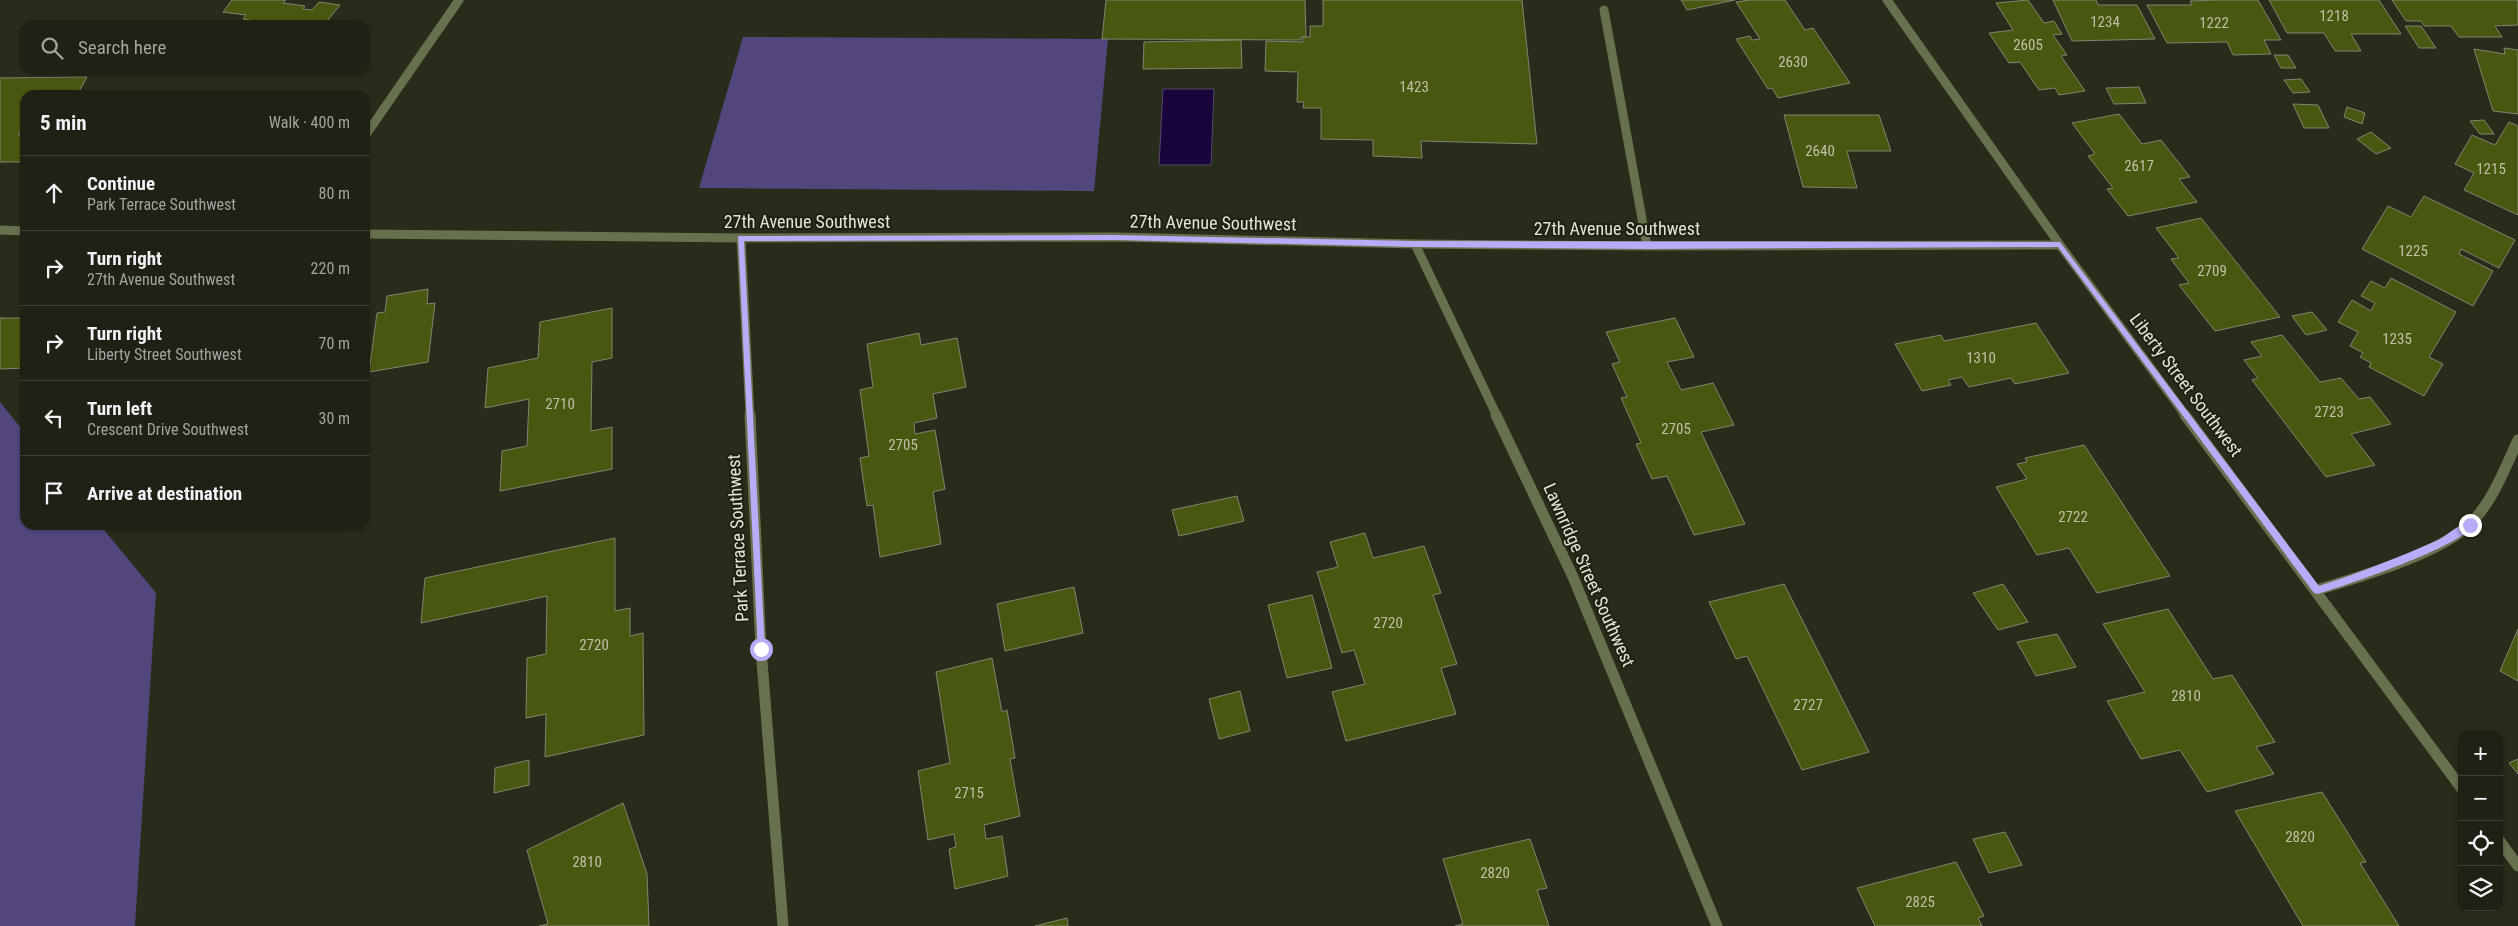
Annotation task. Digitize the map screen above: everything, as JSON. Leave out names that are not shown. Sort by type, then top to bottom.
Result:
[{"type":"street","points":[[370,129],[459,0]]},
{"type":"street","name":"Liberty Street Southwest","points":[[1887,0],[2060,245],[2318,590],[2458,783]]},
{"type":"street","points":[[1604,10],[1647,246]]},
{"type":"street","points":[[0,230],[20,231]]},
{"type":"street","name":"27th Avenue Southwest","points":[[370,234],[741,238],[1116,237],[1415,244],[1647,246],[2060,245]]},
{"type":"street","name":"Park Terrace Southwest","points":[[741,238],[761,649],[783,926]]},
{"type":"street","name":"Lawnridge Street Southwest","points":[[1415,244],[1573,577],[1717,926]]},
{"type":"street","points":[[2318,590],[2362,576],[2441,543],[2470,525],[2490,497],[2518,440]]},
{"type":"street","points":[[2503,845],[2518,866]]},
{"type":"shaded area","points":[[743,37],[1108,39],[1094,191],[699,188]]},
{"type":"shaded area","points":[[1163,89],[1214,89],[1211,165],[1159,165]]},
{"type":"shaded area","points":[[0,402],[20,427],[20,530],[104,530],[156,593],[135,926],[0,926]]},
{"type":"building","points":[[232,0],[286,0],[283,3],[305,6],[303,9],[312,10],[319,2],[340,5],[328,20],[250,20],[243,19],[246,15],[223,12]]},
{"type":"building","points":[[1106,0],[1305,0],[1306,37],[1301,37],[1301,40],[1102,39]]},
{"type":"building","points":[[1323,0],[1522,0],[1537,144],[1421,141],[1422,158],[1373,156],[1373,140],[1321,139],[1321,108],[1303,108],[1304,102],[1297,102],[1298,72],[1265,71],[1266,41],[1303,42],[1303,37],[1310,37],[1310,26],[1323,26]]},
{"type":"building","points":[[1681,0],[1735,0],[1687,10]]},
{"type":"building","points":[[1785,0],[1805,30],[1813,28],[1850,83],[1778,98],[1772,88],[1768,89],[1736,39],[1750,36],[1752,40],[1760,39],[1736,2]]},
{"type":"building","points":[[2028,0],[2044,23],[2054,21],[2062,34],[2053,35],[2067,55],[2061,56],[2085,91],[2059,95],[2055,88],[2039,90],[2020,62],[2009,63],[1989,33],[2013,30],[1996,3]]},
{"type":"building","points":[[2053,0],[2096,0],[2098,5],[2137,5],[2155,39],[2072,41]]},
{"type":"building","points":[[2258,0],[2281,40],[2264,40],[2271,54],[2233,55],[2227,42],[2167,43],[2147,5],[2192,5],[2190,1]]},
{"type":"building","points":[[2269,0],[2379,0],[2401,34],[2351,34],[2361,51],[2335,51],[2324,33],[2287,33]]},
{"type":"building","points":[[2392,0],[2518,0],[2518,25],[2495,26],[2502,37],[2459,37],[2451,26],[2424,26],[2421,21],[2406,21]]},
{"type":"building","points":[[2405,26],[2421,26],[2436,48],[2419,48]]},
{"type":"building","points":[[1241,40],[1242,68],[1143,69],[1144,42]]},
{"type":"building","points":[[2504,48],[2518,50],[2518,114],[2493,111],[2474,49],[2505,54]]},
{"type":"building","points":[[2274,55],[2288,55],[2296,68],[2281,68]]},
{"type":"building","points":[[87,77],[80,90],[20,90],[20,132],[18,135],[20,135],[20,162],[0,162],[0,78]]},
{"type":"building","points":[[2301,79],[2310,92],[2293,93],[2284,80]]},
{"type":"building","points":[[2139,87],[2146,103],[2114,104],[2106,88]]},
{"type":"building","points":[[2293,104],[2318,105],[2329,128],[2304,128]]},
{"type":"building","points":[[2347,107],[2365,113],[2362,124],[2344,117]]},
{"type":"building","points":[[2119,114],[2142,144],[2161,140],[2190,177],[2179,179],[2197,202],[2128,216],[2107,189],[2113,188],[2088,156],[2095,154],[2072,123]]},
{"type":"building","points":[[1784,115],[1879,115],[1891,151],[1847,151],[1857,188],[1803,187]]},
{"type":"building","points":[[2484,120],[2494,134],[2480,134],[2470,121]]},
{"type":"building","points":[[2509,122],[2518,126],[2518,215],[2464,190],[2474,173],[2455,164],[2472,135],[2495,145]]},
{"type":"building","points":[[2371,132],[2391,148],[2376,154],[2357,139]]},
{"type":"building","points":[[2424,196],[2515,240],[2499,268],[2461,249],[2459,254],[2493,271],[2473,306],[2362,249],[2388,206],[2411,217]]},
{"type":"building","points":[[2201,218],[2280,317],[2215,331],[2179,285],[2189,283],[2171,259],[2179,258],[2156,228]]},
{"type":"building","points":[[2391,278],[2456,312],[2429,357],[2443,364],[2424,396],[2369,367],[2371,363],[2360,357],[2363,353],[2350,346],[2358,332],[2338,322],[2352,300],[2371,311],[2375,303],[2361,296],[2371,281],[2385,288]]},
{"type":"building","points":[[428,289],[427,304],[435,303],[428,362],[370,372],[377,313],[385,312],[387,296]]},
{"type":"building","points":[[612,308],[612,358],[592,362],[591,431],[612,427],[612,469],[500,491],[502,451],[527,446],[529,399],[485,408],[488,368],[538,358],[540,322]]},
{"type":"building","points":[[2312,312],[2327,330],[2306,335],[2292,316]]},
{"type":"building","points":[[0,318],[20,318],[20,368],[0,369]]},
{"type":"building","points":[[1675,318],[1694,357],[1667,362],[1681,390],[1713,383],[1734,425],[1701,432],[1745,524],[1694,535],[1667,476],[1652,479],[1636,444],[1641,443],[1621,398],[1627,397],[1612,364],[1620,362],[1606,332]]},
{"type":"building","points":[[2036,323],[2069,373],[2015,384],[2011,378],[1969,387],[1962,377],[1948,380],[1951,385],[1922,391],[1895,344],[1941,335],[1944,341]]},
{"type":"building","points":[[919,333],[921,345],[957,338],[966,387],[933,394],[937,418],[914,423],[915,434],[935,430],[945,489],[933,492],[941,544],[880,557],[873,505],[867,506],[860,458],[869,456],[860,390],[873,387],[867,344]]},
{"type":"building","points":[[2282,335],[2320,382],[2341,378],[2359,399],[2370,397],[2391,424],[2351,434],[2375,465],[2326,477],[2252,380],[2258,378],[2244,360],[2262,356],[2251,342]]},
{"type":"building","points":[[2084,445],[2170,576],[2097,593],[2069,548],[2037,555],[1996,487],[2027,479],[2017,464],[2027,462],[2025,458]]},
{"type":"building","points":[[1237,496],[1244,521],[1179,536],[1172,510]]},
{"type":"building","points":[[1365,533],[1373,558],[1424,546],[1441,593],[1433,595],[1457,664],[1441,668],[1456,714],[1346,741],[1332,692],[1365,684],[1354,650],[1342,653],[1317,572],[1338,567],[1330,542]]},
{"type":"building","points":[[615,538],[615,611],[630,608],[630,636],[643,633],[644,735],[545,757],[546,714],[526,718],[527,658],[546,654],[547,596],[421,623],[425,578]]},
{"type":"building","points":[[1784,584],[1869,752],[1802,770],[1747,656],[1736,659],[1709,602]]},
{"type":"building","points":[[2003,584],[2028,622],[1998,630],[1973,593]]},
{"type":"building","points":[[1074,587],[1083,633],[1005,651],[997,604]]},
{"type":"building","points":[[1312,595],[1332,668],[1287,678],[1268,605]]},
{"type":"building","points":[[2168,609],[2213,679],[2232,675],[2275,742],[2256,747],[2274,774],[2207,792],[2180,750],[2141,759],[2107,701],[2145,692],[2103,624]]},
{"type":"building","points":[[2518,629],[2518,681],[2500,671]]},
{"type":"building","points":[[2057,634],[2076,667],[2036,676],[2017,642]]},
{"type":"building","points":[[992,658],[1002,712],[1007,710],[1015,758],[1010,759],[1020,816],[984,825],[986,839],[1002,836],[1008,876],[955,889],[949,849],[956,847],[954,834],[928,840],[918,771],[950,763],[936,672]]},
{"type":"building","points":[[1240,691],[1250,731],[1219,739],[1209,699]]},
{"type":"building","points":[[2518,759],[2518,774],[2509,763]]},
{"type":"building","points":[[529,760],[529,785],[494,793],[495,768]]},
{"type":"building","points":[[2322,792],[2366,862],[2360,863],[2399,926],[2303,926],[2235,811]]},
{"type":"building","points":[[623,803],[647,874],[649,926],[539,926],[548,924],[527,850]]},
{"type":"building","points":[[2005,832],[2022,865],[1989,873],[1973,839]]},
{"type":"building","points":[[1530,839],[1547,888],[1537,890],[1549,926],[1455,926],[1463,924],[1443,859]]},
{"type":"building","points":[[1956,862],[1984,916],[1978,918],[1982,926],[1875,926],[1857,888]]},
{"type":"building","points":[[1067,918],[1068,926],[1035,926]]},
{"type":"route","points":[[761,649],[741,238],[1116,237],[1415,244],[1647,246],[2060,245],[2318,590],[2362,576],[2441,543],[2470,525]]}]
